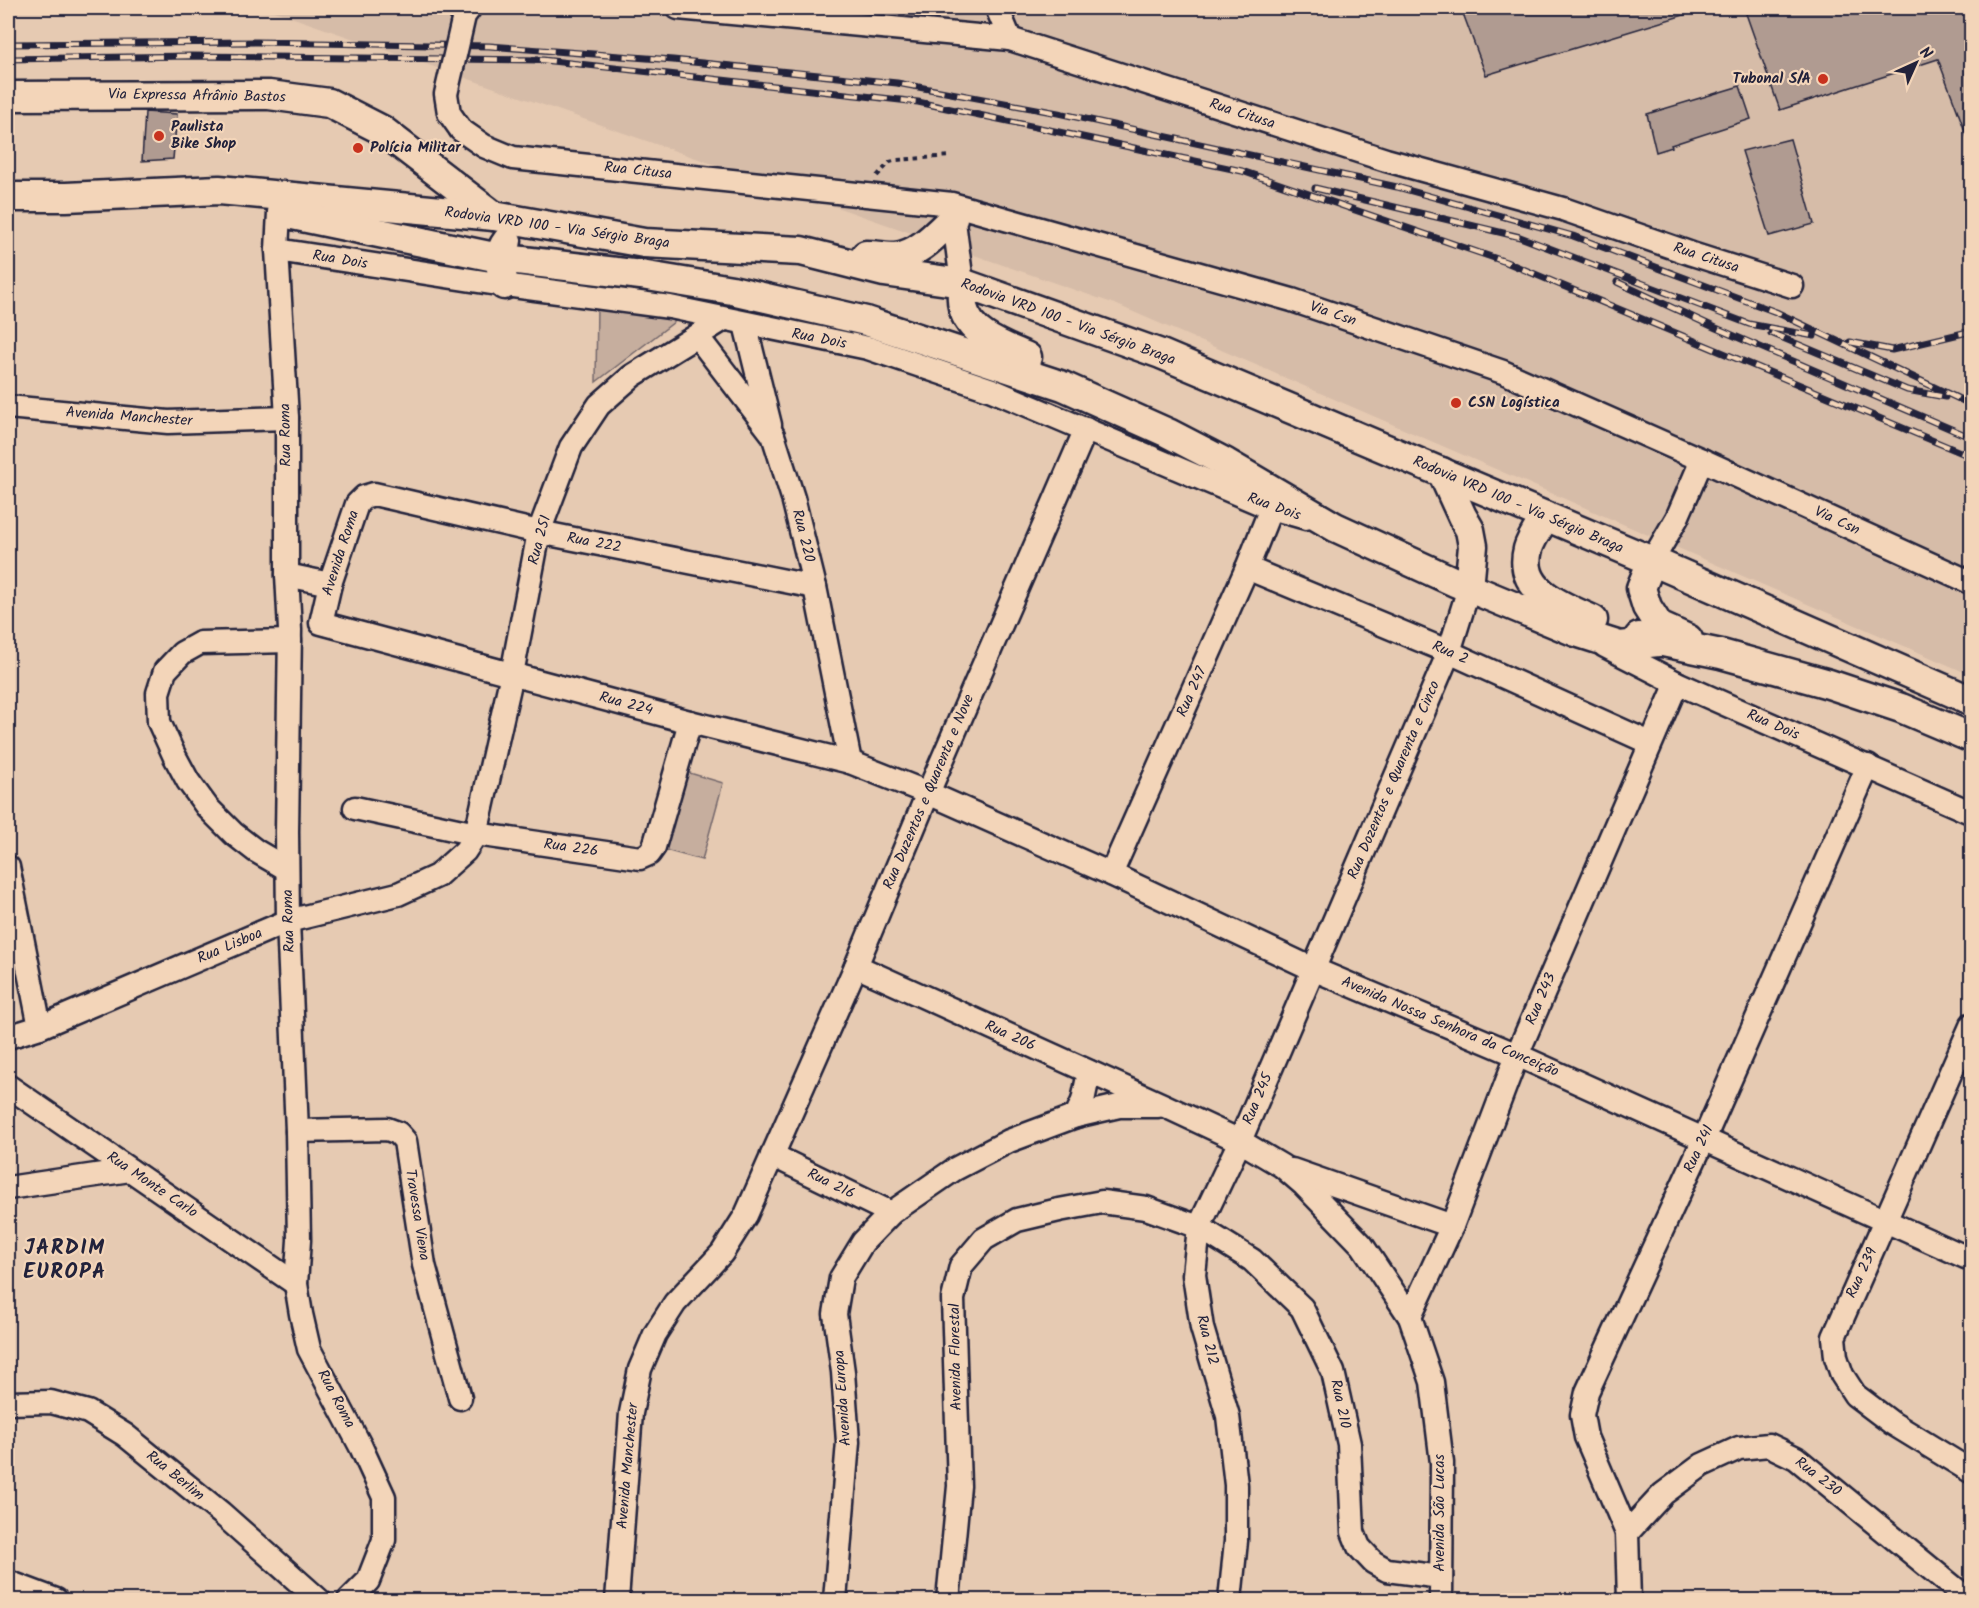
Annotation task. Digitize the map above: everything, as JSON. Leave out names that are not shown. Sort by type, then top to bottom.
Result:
[{"type":"main road","name":"Via Expressa Afrânio Bastos","points":[[8,96],[269,95],[329,103],[382,130],[494,216]]},
{"type":"main road","name":"Rodovia VRD 100 - Via Sérgio Braga","points":[[8,197],[66,197],[217,190],[494,216],[644,243],[801,251],[884,272],[962,283],[1161,354],[1652,561],[1971,701]]},
{"type":"main road","name":"Rodovia VRD 100 - Via Sérgio Braga","points":[[66,197],[115,202],[239,207],[279,212],[502,271],[641,275],[732,290],[866,321],[1063,386],[1168,433],[1335,527],[1469,588],[1576,632],[1620,646],[1658,642]]},
{"type":"main road","points":[[801,251],[897,257],[917,249],[933,238],[953,211]]},
{"type":"main road","points":[[502,271],[502,248],[513,238],[644,243]]},
{"type":"main road","points":[[962,283],[963,306],[969,322],[979,333],[1112,398],[1226,464]]},
{"type":"main road","points":[[1442,472],[1470,530],[1473,546],[1469,588]]},
{"type":"main road","points":[[1546,516],[1529,547],[1526,566],[1533,586],[1548,598],[1619,632],[1721,654],[1866,696],[1901,708],[1971,738]]},
{"type":"main road","points":[[1652,561],[1641,588],[1647,607],[1659,626],[1721,654]]},
{"type":"street","name":"Rua Citusa","points":[[470,8],[464,16],[446,94],[449,113],[461,130],[484,146],[513,158],[864,194],[953,211]]},
{"type":"street","name":"Rua Citusa","points":[[678,8],[1010,39],[1386,160],[1563,209],[1792,286]]},
{"type":"street","points":[[997,8],[1010,39]]},
{"type":"street","points":[[953,211],[962,283]]},
{"type":"street","name":"Via Csn","points":[[953,211],[1281,297],[1503,372],[1971,583]]},
{"type":"street","name":"Rua Roma","points":[[279,212],[277,250],[287,418],[287,575],[290,641],[287,869],[297,1131],[299,1240],[296,1284],[309,1349],[361,1447],[384,1497],[384,1540],[368,1581],[349,1600]]},
{"type":"street","name":"Rua Dois","points":[[277,250],[502,271],[734,322],[868,348],[992,390],[1271,508],[1335,527]]},
{"type":"street","points":[[734,322],[772,435]]},
{"type":"street","name":"Rua 251","points":[[476,834],[512,674],[539,532],[571,447],[599,405],[632,376],[697,336],[734,322]]},
{"type":"street","name":"Rua 220","points":[[697,336],[772,435],[793,498],[815,587],[850,762]]},
{"type":"street","name":"Avenida Manchester","points":[[8,407],[168,422],[287,418]]},
{"type":"street","name":"Rua Duzentos e Quarenta e Nove","points":[[772,1155],[856,966],[928,793],[1086,429]]},
{"type":"street","points":[[1652,561],[1677,518],[1702,460]]},
{"type":"street","name":"Rua 222","points":[[374,494],[539,532],[815,587]]},
{"type":"street","name":"Avenida Roma","points":[[321,623],[330,584],[357,504],[364,497],[374,494]]},
{"type":"street","name":"Rua 247","points":[[1111,874],[1247,568],[1271,508]]},
{"type":"street","name":"Rua 2","points":[[1247,568],[1449,651],[1650,743]]},
{"type":"street","points":[[287,575],[330,584]]},
{"type":"street","name":"Rua Dozentos e Quarenta e Cinco","points":[[1313,969],[1449,651],[1469,588]]},
{"type":"street","name":"Rua 224","points":[[321,623],[690,722],[850,762],[928,793]]},
{"type":"street","name":"Rua Dois","points":[[1576,632],[1677,683],[1971,813]]},
{"type":"street","points":[[287,869],[256,851],[234,834],[188,781],[159,722],[158,693],[165,671],[182,653],[200,643],[290,641]]},
{"type":"street","name":"Rua 243","points":[[1410,1317],[1452,1226],[1517,1054],[1677,683]]},
{"type":"street","name":"Rua 226","points":[[355,808],[476,834],[640,858],[649,855],[654,847],[690,722]]},
{"type":"street","name":"Rua 241","points":[[1627,1533],[1586,1437],[1582,1415],[1587,1392],[1704,1139],[1868,766]]},
{"type":"street","name":"Avenida Nossa Senhora da Conceição","points":[[928,793],[1111,874],[1313,969],[1517,1054],[1971,1260]]},
{"type":"street","name":"Rua Lisboa","points":[[8,1037],[40,1027],[288,921],[398,894],[437,876],[465,851],[476,834]]},
{"type":"street","points":[[8,867],[40,1027]]},
{"type":"street","name":"Rua 206","points":[[856,966],[1240,1141]]},
{"type":"street","name":"Rua 245","points":[[1199,1227],[1240,1141],[1313,969]]},
{"type":"street","name":"Rua 239","points":[[1971,1024],[1834,1337],[1836,1357],[1842,1375],[1855,1395],[1892,1423],[1971,1472]]},
{"type":"street","points":[[1076,1116],[1083,1101],[1089,1072]]},
{"type":"street","name":"Rua Monte Carlo","points":[[8,1086],[296,1284]]},
{"type":"street","name":"Avenida Europa","points":[[835,1600],[848,1442],[843,1372],[835,1314],[841,1278],[863,1242],[891,1213],[955,1169],[1009,1141],[1076,1116],[1119,1106],[1165,1106]]},
{"type":"street","name":"Travessa Viena","points":[[297,1131],[387,1129],[398,1133],[405,1141],[424,1265],[460,1398]]},
{"type":"street","name":"Avenida São Lucas","points":[[1240,1141],[1282,1166],[1304,1185],[1362,1245],[1410,1317],[1432,1382],[1442,1463],[1441,1600]]},
{"type":"street","name":"Avenida Manchester","points":[[617,1600],[631,1413],[640,1369],[655,1334],[675,1303],[722,1253],[746,1215],[772,1155]]},
{"type":"street","name":"Rua 216","points":[[772,1155],[891,1213]]},
{"type":"street","points":[[1282,1166],[1452,1226]]},
{"type":"street","points":[[8,1188],[130,1170]]},
{"type":"street","name":"Avenida Florestal","points":[[948,1600],[959,1486],[954,1299],[961,1266],[984,1239],[1017,1220],[1102,1202],[1146,1208],[1199,1227]]},
{"type":"street","name":"Rua 212","points":[[1199,1227],[1194,1275],[1202,1328],[1228,1416],[1236,1485],[1236,1530],[1230,1600]]},
{"type":"street","name":"Rua 210","points":[[1199,1227],[1252,1260],[1302,1308],[1333,1371],[1349,1444],[1353,1532],[1359,1547],[1373,1562],[1387,1570],[1441,1577]]},
{"type":"street","name":"Rua Berlim","points":[[8,1403],[51,1402],[88,1412],[116,1429],[182,1480],[319,1600]]},
{"type":"street","name":"Rua 230","points":[[1627,1533],[1663,1494],[1702,1466],[1739,1448],[1769,1445],[1796,1458],[1969,1600]]},
{"type":"street","points":[[1627,1533],[1629,1600]]},
{"type":"street","points":[[8,1582],[56,1600]]},
{"type":"path","points":[[864,194],[890,162],[951,156]]},
{"type":"shaded area","points":[[265,8],[1971,8],[1971,675],[1115,304]]},
{"type":"shaded area","points":[[597,303],[687,312],[596,382]]},
{"type":"shaded area","points":[[683,771],[723,783],[702,860],[661,849]]},
{"type":"building","points":[[1461,8],[1694,8],[1694,12],[1486,75]]},
{"type":"building","name":"Tubonal S/A","points":[[1744,8],[1971,8],[1971,144],[1938,59],[1780,110]]},
{"type":"building","points":[[1740,86],[1751,119],[1656,152],[1647,114]]},
{"type":"building","name":"Paulista Bike Shop","points":[[145,112],[177,114],[173,159],[142,161]]},
{"type":"building","points":[[1790,139],[1814,224],[1769,236],[1742,151]]},
{"type":"railway","points":[[8,44],[257,42],[489,46],[673,60],[897,83],[1058,113],[1397,187],[1573,236],[1776,312],[1972,405]]},
{"type":"railway","points":[[8,59],[189,56],[543,60],[918,102],[1242,171],[1506,262],[1972,457]]},
{"type":"railway","points":[[1315,188],[1520,237],[1749,324],[1814,336]]},
{"type":"railway","points":[[1617,282],[1716,328],[1972,438]]},
{"type":"railway","points":[[1850,342],[1892,350],[1972,331]]},
{"type":"railway","points":[[1771,333],[1907,390],[1945,397]]},
{"type":"place","name":"Tubonal S/A","points":[[1823,79]]},
{"type":"place","name":"Paulista Bike Shop","points":[[159,136]]},
{"type":"place","name":"Polícia Militar","points":[[358,148]]},
{"type":"place","name":"CSN Logística","points":[[1456,403]]},
{"type":"district","name":"JARDIM EUROPA","points":[[65,1260]]}]
